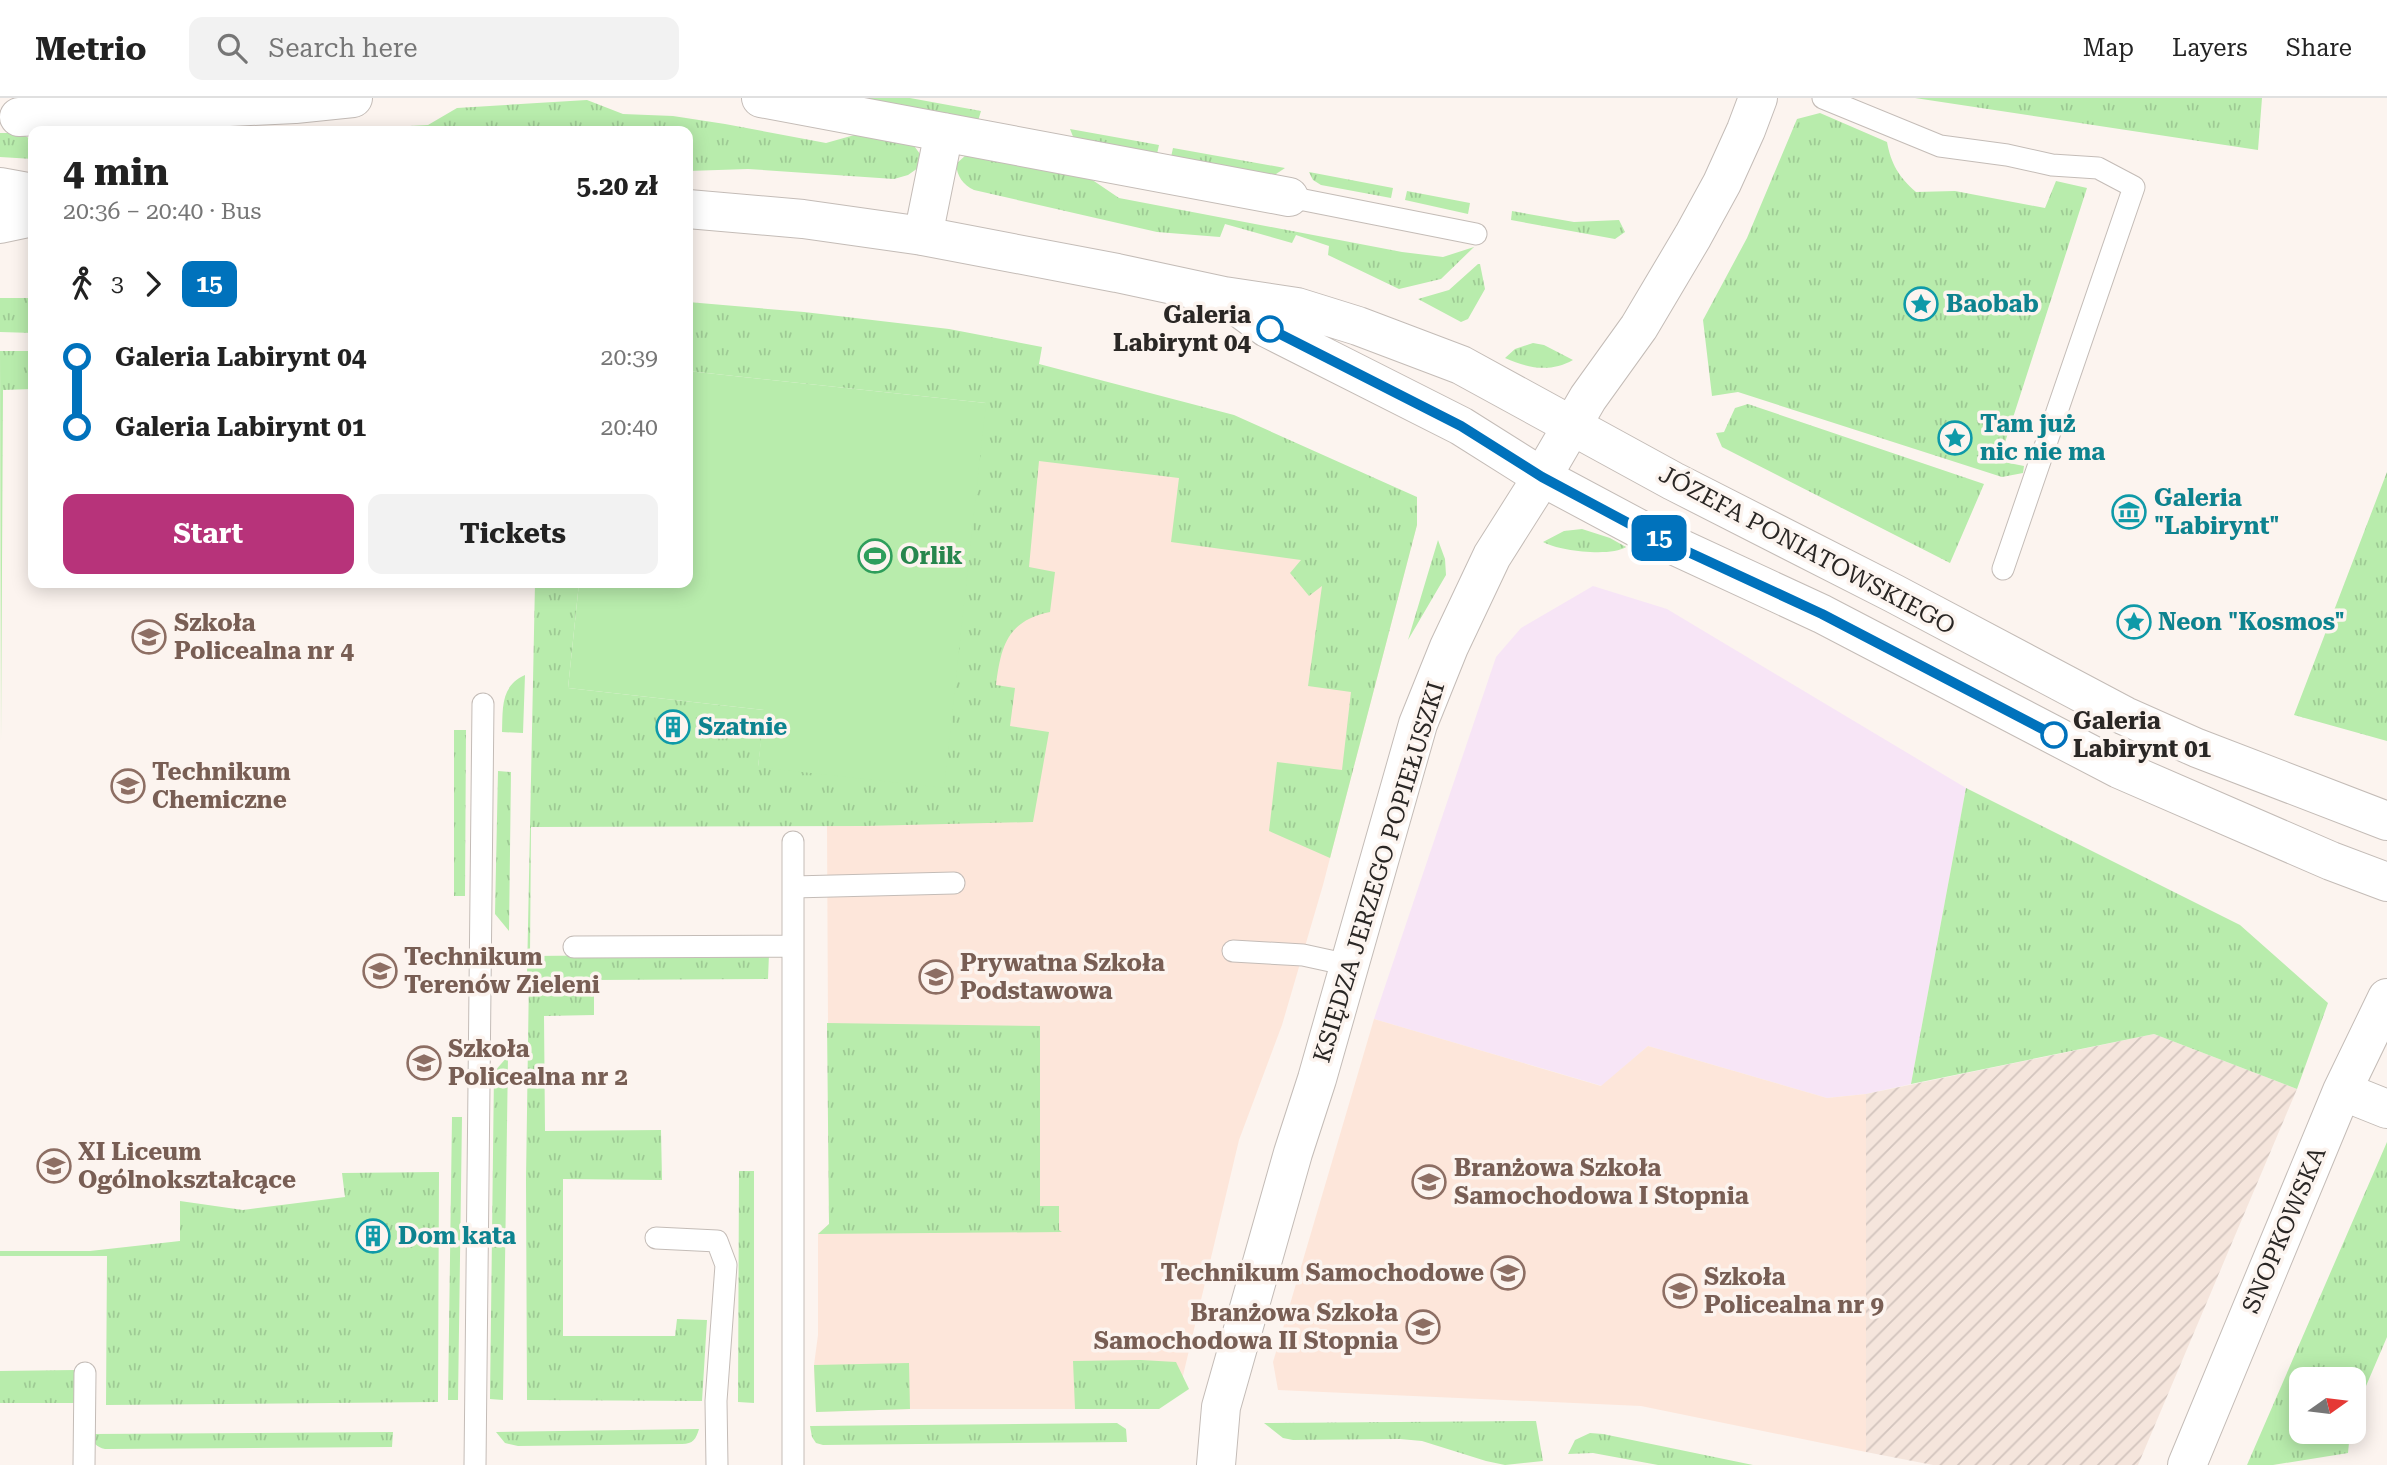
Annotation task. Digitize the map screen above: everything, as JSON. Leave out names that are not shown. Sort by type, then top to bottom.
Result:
[{"type":"main road","points":[[19,117],[295,104],[353,98]]},
{"type":"main road","points":[[761,98],[1289,197]]},
{"type":"main road","name":"KSIĘDZA JERZEGO POPIEŁUSZKI","points":[[1216,1465],[1222,1407],[1423,711],[1479,580],[1588,398],[1639,327],[1693,236],[1722,183],[1758,98]]},
{"type":"main road","points":[[923,236],[944,132]]},
{"type":"main road","points":[[0,187],[28,192]]},
{"type":"main road","name":"JÓZEFA PONIATOWSKIEGO","points":[[693,209],[803,219],[923,236],[1224,296],[1297,307],[1371,331],[1461,365],[1673,481],[1893,593],[2125,716],[2197,748],[2387,821]]},
{"type":"main road","points":[[0,224],[28,218]]},
{"type":"main road","name":"JÓZEFA PONIATOWSKIEGO","points":[[1224,296],[1267,328],[1461,426],[1542,477],[1665,542],[1822,614],[2119,769],[2331,861],[2387,882]]},
{"type":"main road","name":"SNOPKOWSKA","points":[[2187,1465],[2342,1091],[2387,998]]},
{"type":"main road","points":[[2342,1091],[2387,1108]]},
{"type":"lane","points":[[1823,98],[1940,146],[2007,155],[2052,165],[2098,168],[2134,187],[2003,569]]},
{"type":"lane","points":[[1289,197],[1476,234]]},
{"type":"lane","points":[[475,1465],[483,704]]},
{"type":"lane","points":[[793,842],[793,1465]]},
{"type":"lane","points":[[793,887],[954,883]]},
{"type":"lane","points":[[574,947],[792,946]]},
{"type":"lane","points":[[1233,951],[1303,955],[1349,965]]},
{"type":"lane","points":[[656,1238],[717,1241],[726,1265],[716,1401],[717,1465]]},
{"type":"lane","points":[[84,1465],[85,1373]]},
{"type":"shaded area","points":[[1019,435],[1417,525],[1323,885],[1282,1025],[1239,1140],[1181,1384],[1173,1398],[1159,1409],[910,1409],[816,1412],[814,1365],[818,1335],[818,1234],[829,1224],[827,826],[971,822]]},
{"type":"shaded area","points":[[1593,586],[1667,609],[1966,788],[1911,1084],[1866,1094],[1827,1098],[1648,1046],[1602,1086],[1374,1019],[1496,657],[1521,628]]},
{"type":"shaded area","points":[[1374,1019],[1601,1086],[1648,1046],[1827,1098],[1866,1094],[1866,1452],[1641,1406],[1278,1390],[1273,1362]]},
{"type":"shaded area","points":[[2154,1034],[2297,1089],[2138,1465],[1933,1465],[1866,1452],[1866,1094]]},
{"type":"green space","points":[[855,98],[910,98],[981,111],[978,121]]},
{"type":"green space","points":[[1915,98],[2262,98],[2258,150]]},
{"type":"green space","points":[[587,100],[623,114],[673,116],[826,143],[858,134],[912,143],[920,154],[918,168],[908,175],[894,179],[748,169],[693,171],[693,126],[410,126],[428,125],[457,108]]},
{"type":"green space","points":[[1820,113],[1887,142],[1897,170],[1916,192],[1955,191],[2045,208],[2056,181],[2087,188],[1999,461],[2024,466],[2023,473],[2002,477],[1738,392],[1712,396],[1703,320],[1747,238],[1797,119]]},
{"type":"green space","points":[[1070,129],[1159,145],[1157,154],[1074,139]]},
{"type":"green space","points":[[0,133],[19,133],[28,138],[28,159],[0,157]]},
{"type":"green space","points":[[1173,148],[1285,168],[1269,175],[1171,157]]},
{"type":"green space","points":[[966,155],[1088,177],[1119,198],[1402,252],[1443,257],[1474,247],[1441,279],[1399,289],[1328,255],[1329,246],[1296,235],[1292,243],[1225,224],[1220,237],[1157,232],[974,190],[959,176],[956,164]]},
{"type":"green space","points":[[1309,172],[1393,188],[1391,198],[1321,185],[1313,180]]},
{"type":"green space","points":[[1407,191],[1470,203],[1468,214],[1405,200]]},
{"type":"green space","points":[[1512,211],[1574,222],[1619,220],[1625,232],[1615,239],[1511,220]]},
{"type":"green space","points":[[1478,264],[1485,289],[1468,319],[1461,322],[1418,299],[1449,290]]},
{"type":"green space","points":[[0,298],[28,298],[28,333],[0,332]]},
{"type":"green space","points":[[693,302],[949,329],[1042,347],[1039,364],[1234,415],[1417,497],[1417,525],[1330,858],[1269,831],[1277,762],[1342,770],[1351,692],[1308,686],[1322,586],[1309,596],[1290,573],[1301,560],[1171,542],[1179,478],[1039,461],[1029,567],[1055,572],[1050,612],[1024,622],[1009,637],[1001,658],[996,685],[1015,688],[1010,726],[1049,732],[1033,822],[865,826],[531,827],[530,956],[769,954],[768,979],[594,980],[594,1015],[544,1016],[545,1131],[661,1130],[662,1180],[563,1179],[563,1336],[675,1336],[677,1319],[707,1320],[702,1401],[527,1400],[527,975],[535,588],[578,588],[568,688],[765,710],[758,767],[986,403],[693,372]]},
{"type":"green space","points":[[1533,343],[1544,345],[1573,360],[1556,367],[1539,368],[1505,358],[1515,349]]},
{"type":"green space","points":[[0,351],[28,351],[28,389],[3,390],[1,740]]},
{"type":"green space","name":"Orlik","points":[[693,372],[986,403],[944,788],[758,767],[764,710],[568,688],[578,588],[693,588]]},
{"type":"green space","points":[[1748,404],[1984,484],[1950,563],[1722,447],[1716,433],[1724,432],[1735,408]]},
{"type":"green space","points":[[2387,472],[2387,741],[2294,715]]},
{"type":"green space","points":[[1582,529],[1610,538],[1626,547],[1609,552],[1585,552],[1543,542],[1564,531]]},
{"type":"green space","points":[[1438,540],[1445,559],[1446,575],[1408,640]]},
{"type":"green space","points":[[525,675],[523,733],[502,732],[504,699],[511,685]]},
{"type":"green space","points":[[454,730],[466,730],[465,896],[454,896]]},
{"type":"green space","points":[[498,771],[511,772],[509,931],[495,914]]},
{"type":"green space","points":[[1966,788],[2240,925],[2328,1003],[2297,1089],[2154,1034],[1911,1084]]},
{"type":"green space","points":[[827,1023],[1040,1026],[1040,1206],[1059,1206],[1059,1230],[1062,1232],[818,1234],[829,1224]]},
{"type":"green space","points":[[508,1056],[503,1400],[490,1399],[494,1072]]},
{"type":"green space","points":[[452,1117],[462,1117],[458,1400],[448,1400]]},
{"type":"green space","points":[[2387,1142],[2387,1337],[2366,1386],[2366,1367],[2289,1367]]},
{"type":"green space","points":[[739,1171],[754,1171],[754,1403],[738,1402]]},
{"type":"green space","points":[[439,1172],[438,1402],[106,1405],[107,1256],[0,1256],[0,1251],[90,1251],[180,1241],[180,1201],[243,1210],[345,1197],[342,1173]]},
{"type":"green space","points":[[1073,1361],[1176,1362],[1189,1389],[1159,1409],[1075,1409]]},
{"type":"green space","points":[[909,1363],[910,1409],[816,1412],[814,1365]]},
{"type":"green space","points":[[2289,1368],[2289,1444],[2349,1444],[2348,1453],[2273,1465],[2247,1465]]},
{"type":"green space","points":[[75,1370],[75,1403],[0,1403],[0,1371]]},
{"type":"green space","points":[[1536,1421],[1543,1461],[1505,1465],[1422,1441],[1293,1440],[1283,1438],[1264,1423]]},
{"type":"green space","points":[[1117,1423],[1126,1429],[1127,1442],[823,1445],[816,1443],[810,1426]]},
{"type":"green space","points":[[699,1429],[694,1440],[682,1444],[518,1446],[505,1443],[496,1432]]},
{"type":"green space","points":[[393,1432],[392,1447],[105,1449],[96,1444],[92,1434]]},
{"type":"green space","points":[[1590,1433],[1753,1465],[1658,1465],[1593,1453],[1568,1454],[1575,1440]]},
{"type":"bus line","name":"15","points":[[1270,329],[1461,426],[1542,477],[1645,532],[1822,614],[2054,735]]},
{"type":"place","name":"Baobab","points":[[1921,304]]},
{"type":"place","name":"Galeria Labirynt 04","points":[[1270,329]]},
{"type":"place","name":"Tam już nic nie ma","points":[[1955,438]]},
{"type":"place","name":"Galeria \"Labirynt\"","points":[[2129,512]]},
{"type":"place","name":"Orlik","points":[[875,556]]},
{"type":"place","name":"Neon \"Kosmos\"","points":[[2134,622]]},
{"type":"place","name":"Szkoła Policealna nr 4","points":[[149,637]]},
{"type":"place","name":"Szatnie","points":[[673,727]]},
{"type":"place","name":"Galeria Labirynt 01","points":[[2054,735]]},
{"type":"place","name":"Technikum Chemiczne","points":[[128,786]]},
{"type":"place","name":"Technikum Terenów Zieleni","points":[[380,971]]},
{"type":"place","name":"Prywatna Szkoła Podstawowa","points":[[936,977]]},
{"type":"place","name":"Szkoła Policealna nr 2","points":[[424,1063]]},
{"type":"place","name":"XI Liceum Ogólnokształcące","points":[[54,1166]]},
{"type":"place","name":"Branżowa Szkoła Samochodowa I Stopnia","points":[[1429,1182]]},
{"type":"place","name":"Dom kata","points":[[373,1236]]},
{"type":"place","name":"Technikum Samochodowe","points":[[1508,1273]]},
{"type":"place","name":"Szkoła Policealna nr 9","points":[[1680,1291]]},
{"type":"place","name":"Branżowa Szkoła Samochodowa II Stopnia","points":[[1423,1327]]}]
